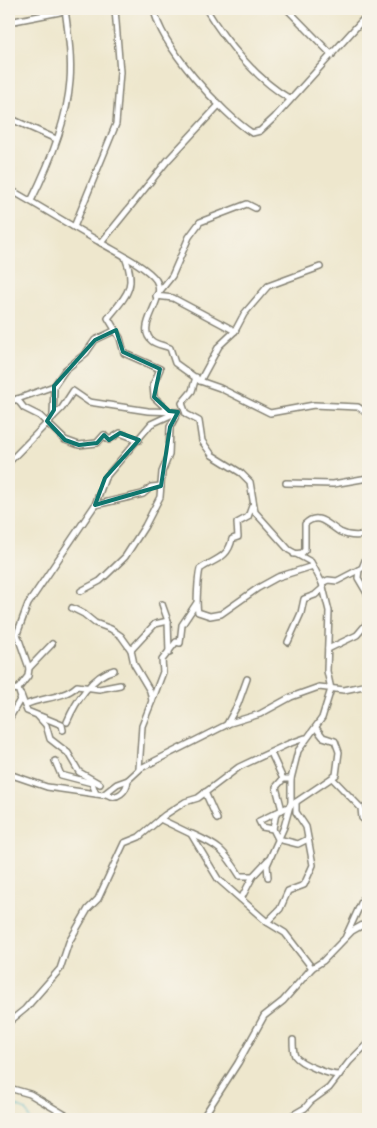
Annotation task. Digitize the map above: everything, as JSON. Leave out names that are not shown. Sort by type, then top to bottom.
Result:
[{"type":"street","points":[[74,227],[116,124],[120,72],[115,9]]},
{"type":"street","points":[[154,9],[178,57],[219,105],[248,130],[256,133],[332,55],[368,14]]},
{"type":"street","points":[[206,9],[226,38],[250,65],[280,93],[290,99]]},
{"type":"street","points":[[287,9],[332,55]]},
{"type":"street","points":[[9,22],[65,10],[70,80],[66,109],[56,139],[30,201]]},
{"type":"street","points":[[101,243],[168,160],[219,105]]},
{"type":"street","points":[[9,118],[56,139]]},
{"type":"street","points":[[9,189],[125,257],[156,281],[156,296],[153,312],[146,327],[147,335],[153,342],[170,348],[175,363],[198,379],[270,413],[314,404],[358,407],[368,414]]},
{"type":"street","points":[[156,296],[172,276],[189,237],[200,222],[247,204],[255,208]]},
{"type":"street","points":[[125,257],[132,279],[127,294],[108,318],[116,330],[124,353],[160,369],[153,385],[154,397],[169,411]]},
{"type":"street","points":[[268,877],[267,870],[270,858],[284,827],[290,806],[291,779],[298,751],[306,738],[316,728],[324,712],[331,689],[327,671],[330,623],[322,586],[309,560],[294,554],[255,512],[252,505],[250,482],[236,469],[212,455],[202,441],[199,421],[186,414],[182,403],[192,391],[219,346],[235,331],[244,314],[268,286],[320,267]]},
{"type":"street","points":[[156,296],[173,298],[235,331]]},
{"type":"street","points":[[53,417],[54,386],[65,370],[86,353],[95,340],[116,330]]},
{"type":"street","points":[[9,402],[54,386]]},
{"type":"street","points":[[9,462],[62,408],[73,391],[89,402],[148,411],[178,412]]},
{"type":"street","points":[[18,399],[24,408],[47,422],[65,440],[79,445],[97,443],[104,434],[109,440],[120,433],[139,440]]},
{"type":"street","points":[[9,719],[21,700],[20,692],[28,676],[29,668],[18,634],[28,604],[95,505],[105,478],[151,424],[178,412]]},
{"type":"street","points":[[81,591],[100,582],[126,557],[160,498],[162,472],[169,455],[170,427],[178,412]]},
{"type":"street","points":[[286,483],[333,484],[368,478]]},
{"type":"street","points":[[95,505],[143,494],[151,487],[161,486]]},
{"type":"street","points":[[139,769],[142,726],[163,672],[162,660],[176,642],[180,643],[182,625],[196,604],[199,592],[200,569],[219,560],[226,553],[232,539],[238,537],[237,523],[248,517],[252,505]]},
{"type":"street","points":[[294,554],[302,553],[305,550],[305,524],[311,519],[321,519],[341,532],[353,536],[368,534]]},
{"type":"street","points":[[288,642],[301,613],[304,599],[315,595],[328,580],[337,581],[362,568],[368,553]]},
{"type":"street","points":[[196,604],[198,612],[202,615],[221,614],[278,577],[313,566]]},
{"type":"street","points":[[359,570],[358,578],[368,595]]},
{"type":"street","points":[[162,604],[168,621],[169,653]]},
{"type":"street","points":[[72,608],[84,614],[95,623],[111,629],[120,636],[131,650],[134,664],[150,691],[152,701]]},
{"type":"street","points":[[131,650],[155,624],[168,621]]},
{"type":"street","points":[[328,649],[357,635],[368,622]]},
{"type":"street","points":[[29,668],[52,644]]},
{"type":"street","points":[[67,722],[73,708],[89,688],[106,672],[114,670]]},
{"type":"street","points":[[226,725],[238,704],[247,679]]},
{"type":"street","points":[[106,794],[118,784],[128,780],[139,769],[226,725],[260,714],[282,701],[310,689],[319,687],[352,689],[368,685]]},
{"type":"street","points":[[25,705],[36,700],[70,693],[77,686],[89,688],[120,686]]},
{"type":"street","points":[[9,690],[20,692]]},
{"type":"street","points":[[20,692],[27,710],[62,725],[63,730]]},
{"type":"street","points":[[37,715],[46,725],[50,739],[68,753],[79,772],[100,784]]},
{"type":"street","points":[[273,829],[262,827],[259,821],[290,806],[336,775],[339,752],[335,741],[323,736],[316,728]]},
{"type":"street","points":[[9,1022],[28,1005],[60,969],[69,942],[88,909],[98,899],[124,843],[139,837],[184,802],[198,798],[229,777],[239,767],[306,738]]},
{"type":"street","points":[[270,753],[283,779]]},
{"type":"street","points":[[55,761],[61,775],[92,783],[96,794]]},
{"type":"street","points":[[9,774],[47,787],[111,796],[118,795],[126,788],[128,780]]},
{"type":"street","points":[[332,778],[362,808],[362,818],[368,823]]},
{"type":"street","points":[[291,779],[283,779],[276,787],[279,811],[273,829],[278,839],[298,844],[308,839]]},
{"type":"street","points":[[205,792],[217,819]]},
{"type":"street","points":[[267,922],[280,909],[288,891],[304,885],[313,865],[306,827],[296,812],[296,802]]},
{"type":"street","points":[[160,819],[214,844],[230,858],[240,876],[254,876]]},
{"type":"street","points":[[191,834],[218,878],[267,922],[285,933],[312,968]]},
{"type":"street","points":[[241,898],[254,876],[270,858]]},
{"type":"street","points":[[345,938],[368,888]]},
{"type":"street","points":[[202,1119],[238,1063],[264,1016],[284,1001],[312,968],[323,961],[345,938],[359,926],[368,922]]},
{"type":"street","points":[[293,1040],[295,1055],[299,1060],[326,1074],[339,1075]]},
{"type":"street","points":[[286,1119],[305,1108],[311,1101],[329,1088],[368,1043]]},
{"type":"street","points":[[9,1088],[23,1090],[72,1119],[77,1119]]},
{"type":"highlighted area","points":[[116,330],[123,352],[160,369],[154,397],[169,411],[178,412],[170,427],[161,486],[95,505],[105,478],[139,440],[120,433],[109,440],[104,435],[97,443],[79,445],[65,440],[47,421],[54,410],[54,386],[95,340]]},
{"type":"waterway","points":[[9,1103],[26,1110],[30,1119]]}]
